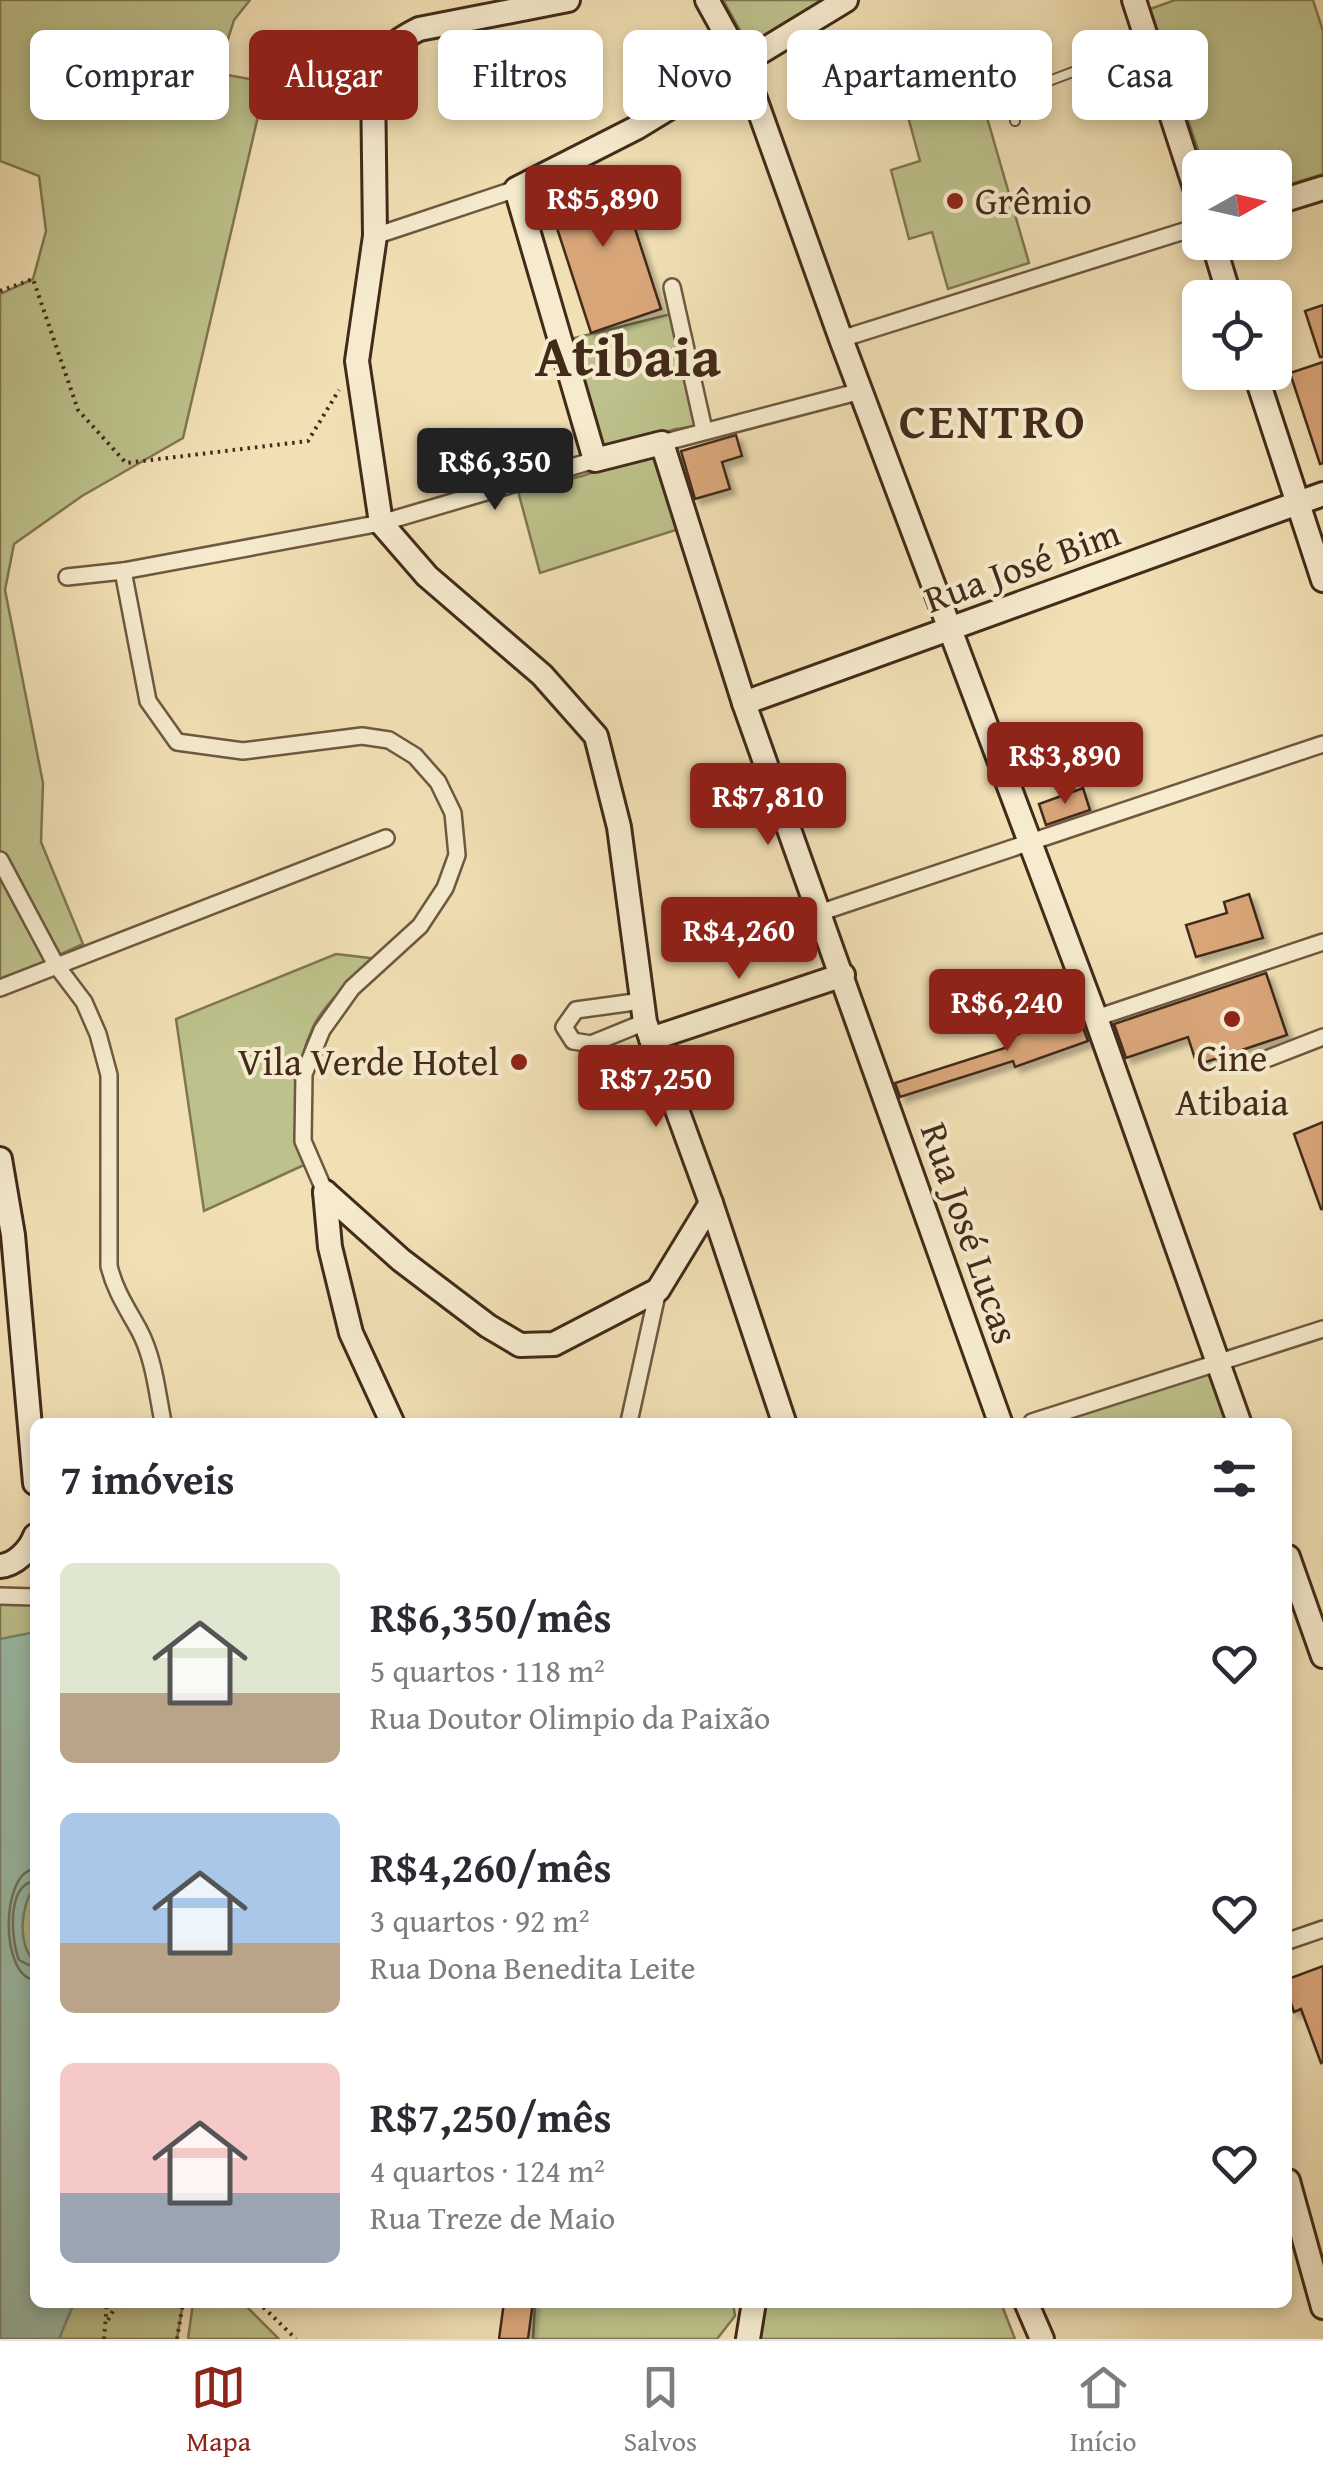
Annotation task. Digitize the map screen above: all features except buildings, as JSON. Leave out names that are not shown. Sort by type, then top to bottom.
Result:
[{"type":"main road","points":[[568,0],[420,29],[386,49],[377,62],[373,78],[375,236],[357,361],[382,524],[427,576],[542,675],[596,736],[618,827],[646,1020],[783,1418]]},
{"type":"main road","points":[[706,0],[723,30]]},
{"type":"main road","points":[[767,50],[846,0]]},
{"type":"main road","points":[[1136,1],[1144,30]]},
{"type":"main road","points":[[650,120],[516,189],[596,460],[662,443]]},
{"type":"main road","points":[[763,120],[1096,1018],[1238,1418]]},
{"type":"main road","points":[[1173,120],[1183,150]]},
{"type":"main road","points":[[1292,198],[1323,188]]},
{"type":"main road","points":[[1261,390],[1323,580]]},
{"type":"main road","name":"Rua José Lucas","points":[[662,443],[744,703],[999,1418]]},
{"type":"main road","name":"Rua José Bim","points":[[744,703],[1323,494]]},
{"type":"main road","points":[[646,1020],[843,975]]},
{"type":"main road","points":[[0,1159],[13,1236],[30,1427]]},
{"type":"main road","points":[[325,1192],[401,1260],[488,1326],[520,1345],[554,1344],[658,1290],[711,1204]]},
{"type":"main road","points":[[325,1192],[330,1248],[351,1333],[390,1418]]},
{"type":"main road","points":[[4,1566],[24,1553],[30,1544]]},
{"type":"main road","points":[[1292,1568],[1323,1656]]},
{"type":"main road","points":[[1292,2195],[1323,2307]]},
{"type":"main road","points":[[748,2339],[753,2308]]},
{"type":"main road","points":[[1029,2308],[1042,2339]]},
{"type":"street","points":[[375,236],[516,189]]},
{"type":"street","points":[[841,338],[1182,232]]},
{"type":"street","points":[[672,286],[704,430]]},
{"type":"street","points":[[662,443],[861,391]]},
{"type":"street","points":[[67,577],[123,571],[382,524],[596,460]]},
{"type":"street","points":[[123,571],[148,701],[176,742],[243,751],[348,736],[390,740],[415,756],[438,782],[453,813],[457,855],[445,888],[420,926],[352,988],[322,1030],[304,1074],[303,1141],[325,1192]]},
{"type":"street","points":[[819,912],[1323,744]]},
{"type":"street","points":[[0,988],[386,838]]},
{"type":"street","points":[[0,860],[56,965],[84,1002],[98,1034],[110,1076],[109,1266],[114,1287],[140,1332],[154,1371],[162,1418]]},
{"type":"street","points":[[1096,1018],[1323,942]]},
{"type":"street","points":[[1269,1058],[1323,1037]]},
{"type":"street","points":[[630,1418],[658,1290]]},
{"type":"street","points":[[1045,1418],[1323,1329]]},
{"type":"street","points":[[4,1566],[30,1565]]},
{"type":"street","points":[[0,1596],[30,1596]]},
{"type":"street","points":[[1292,1940],[1323,1928]]},
{"type":"lane","points":[[1015,122],[1013,106],[1020,92],[1072,72]]},
{"type":"path","points":[[0,292],[33,279],[78,410],[126,463],[308,441],[357,361]]},
{"type":"path","points":[[104,2339],[106,2308]]},
{"type":"path","points":[[105,2323],[114,2308]]},
{"type":"path","points":[[177,2339],[182,2308]]},
{"type":"path","points":[[264,2308],[296,2339]]},
{"type":"green space","points":[[0,0],[250,0],[234,20],[229,36],[229,30],[30,30],[30,120],[229,120],[229,75],[249,79],[249,120],[257,120],[183,438],[82,496],[14,544],[5,590],[43,783],[41,842],[83,944],[0,982],[0,294],[33,279],[46,231],[39,176],[0,161]]},
{"type":"green space","points":[[723,0],[827,0],[767,35],[767,30],[740,30]]},
{"type":"green space","points":[[1175,0],[1313,0],[1323,31],[1323,174],[1292,184],[1292,150],[1198,150],[1188,120],[1208,120],[1208,30],[1157,30],[1150,9]]},
{"type":"green space","name":"Grêmio","points":[[909,120],[988,120],[1029,263],[948,289],[932,232],[909,239],[891,170],[920,161]]},
{"type":"green space","points":[[675,313],[698,426],[603,449],[571,339]]},
{"type":"green space","points":[[652,452],[679,529],[540,573],[518,491],[582,476]]},
{"type":"green space","points":[[336,954],[378,959],[326,1007],[307,1043],[298,1077],[295,1114],[304,1165],[204,1211],[176,1019]]},
{"type":"green space","points":[[1213,1370],[1231,1418],[1065,1418]]},
{"type":"green space","points":[[0,1599],[30,1600],[30,2308],[182,2308],[177,2339],[0,2339]]},
{"type":"green space","points":[[192,2308],[248,2308],[279,2339],[188,2339]]},
{"type":"green space","points":[[535,2308],[734,2308],[735,2316],[717,2339],[533,2339]]},
{"type":"green space","points":[[763,2308],[1003,2308],[1015,2339],[760,2339]]},
{"type":"water","points":[[30,1633],[30,1894],[23,1936],[30,1955],[30,2308],[72,2308],[59,2339],[0,2339],[0,1639]]},
{"type":"place","name":"Grêmio","points":[[955,201]]},
{"type":"place","name":"Cine Atibaia","points":[[1232,1019]]},
{"type":"place","name":"Vila Verde Hotel","points":[[519,1062]]},
{"type":"district","name":"Atibaia","points":[[628,356]]},
{"type":"district","name":"CENTRO","points":[[993,421]]}]
